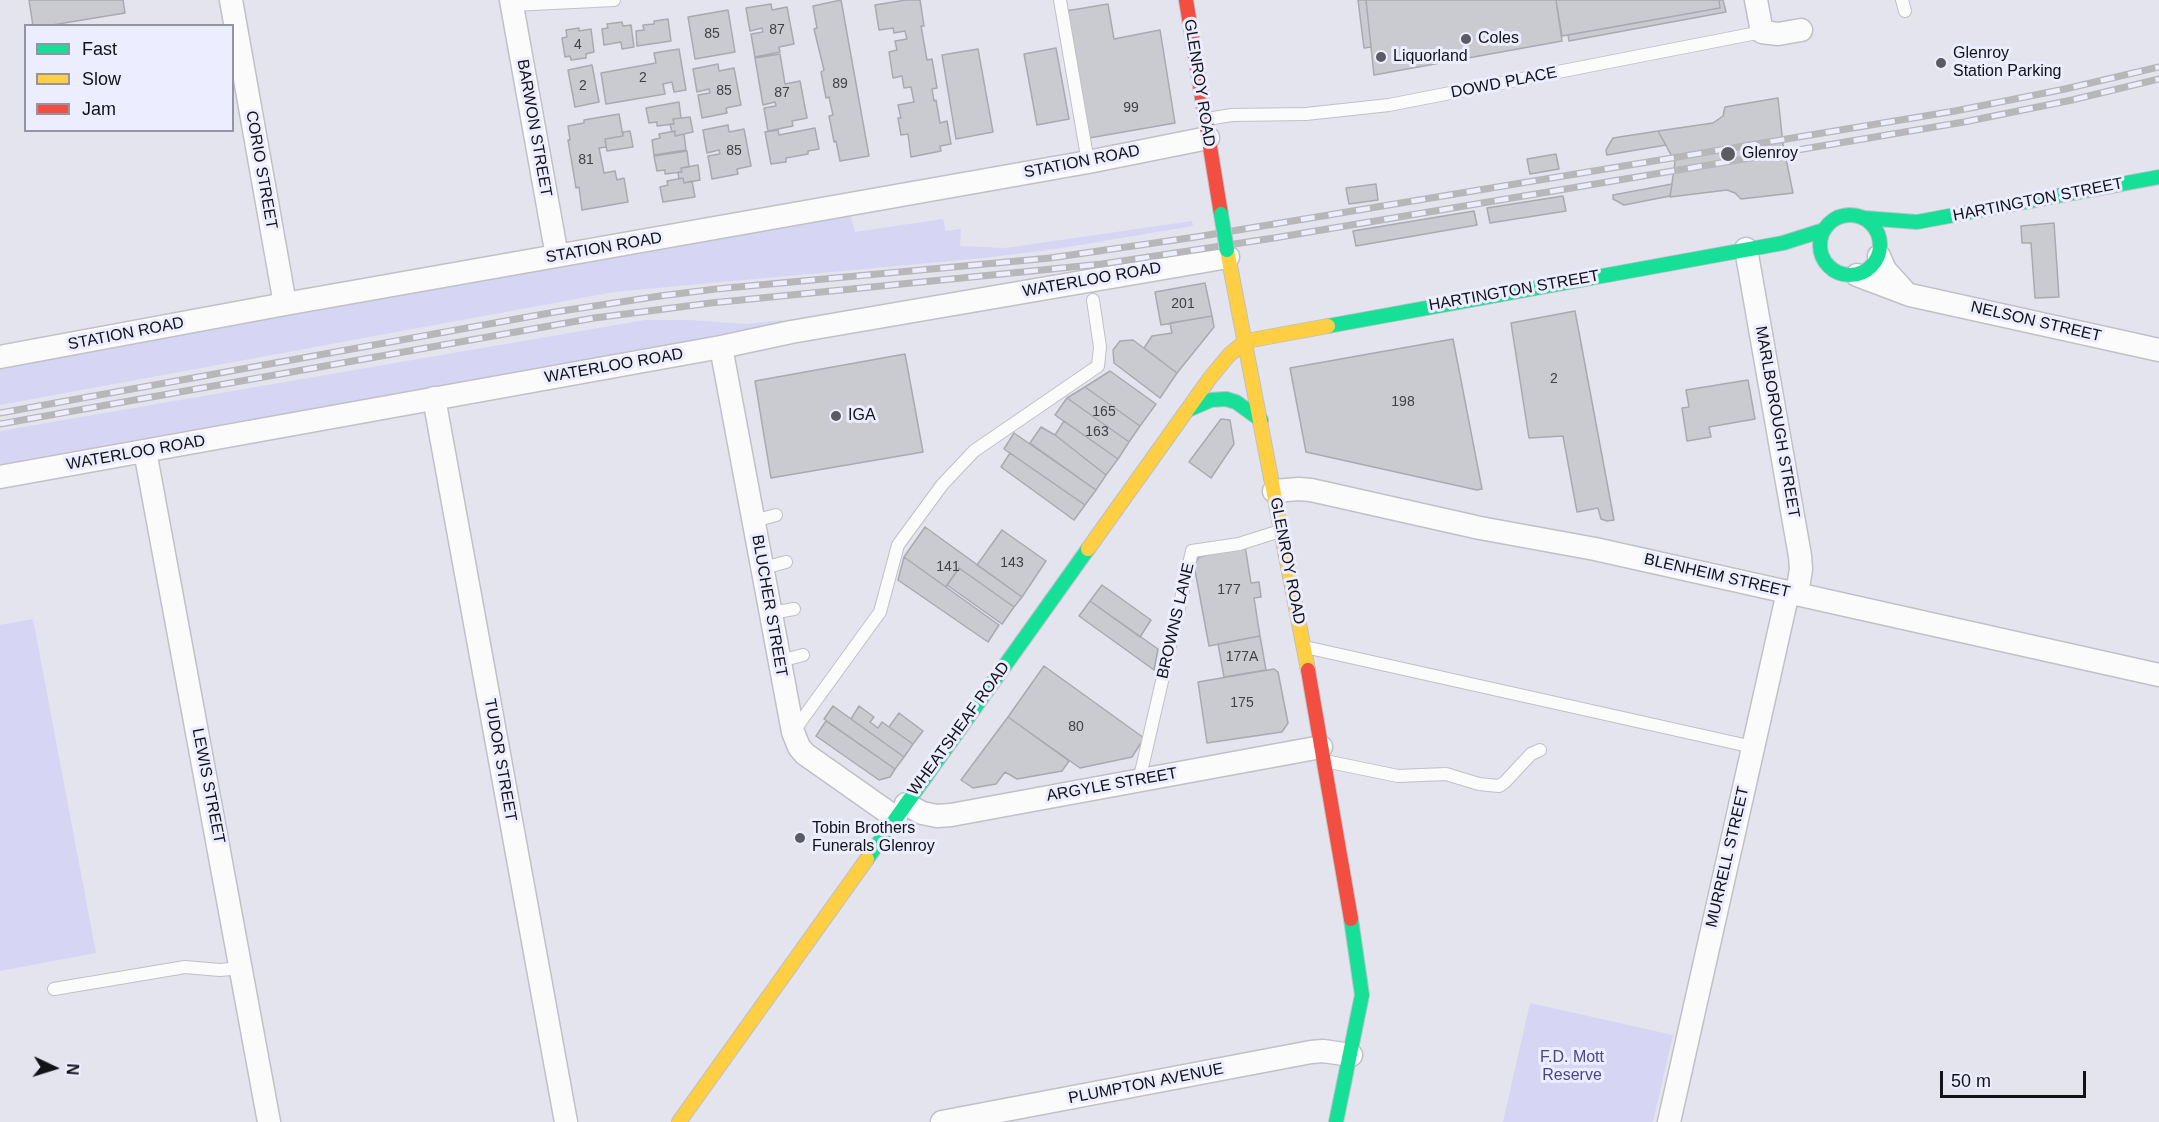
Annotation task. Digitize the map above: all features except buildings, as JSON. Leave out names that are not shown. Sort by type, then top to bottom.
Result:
[{"type":"street","name":"CORIO STREET","points":[[231,0],[285,304]]},
{"type":"street","name":"GLENROY ROAD","points":[[1186,0],[1227,253],[1304,646],[1360,974],[1362,995],[1336,1122]]},
{"type":"street","points":[[1756,0],[1762,32]]},
{"type":"street","name":"BARWON STREET","points":[[512,2],[557,256]]},
{"type":"street","name":"DOWD PLACE","points":[[1762,32],[1778,34],[1801,30]]},
{"type":"street","name":"STATION ROAD","points":[[0,357],[285,304],[1088,162],[1206,129]]},
{"type":"street","name":"HARTINGTON STREET","points":[[1880,252],[1885,240],[1902,228],[1917,222],[2159,177]]},
{"type":"street","points":[[1846,215],[1864,218],[1872,223],[1880,238],[1880,252],[1874,265],[1857,275],[1837,272],[1823,258],[1821,239],[1824,230],[1838,218],[1846,215]]},
{"type":"street","name":"HARTINGTON STREET","points":[[1864,218],[1917,222]]},
{"type":"street","name":"HARTINGTON STREET","points":[[1246,341],[1784,243],[1824,230]]},
{"type":"street","name":"HARTINGTON STREET","points":[[1784,243],[1812,251],[1823,258]]},
{"type":"street","name":"MARLBOROUGH STREET","points":[[1746,249],[1800,556],[1801,569],[1793,593]]},
{"type":"street","name":"NELSON STREET","points":[[1880,252],[1886,270],[1902,290],[1914,296]]},
{"type":"street","name":"WATERLOO ROAD","points":[[0,477],[1227,253]]},
{"type":"street","name":"NELSON STREET","points":[[1857,275],[1914,296],[2159,350]]},
{"type":"street","name":"WHEATSHEAF ROAD","points":[[679,1122],[1188,410],[1228,355],[1246,341]]},
{"type":"street","name":"BLUCHER STREET","points":[[721,347],[793,732],[799,747],[806,754],[901,811]]},
{"type":"street","name":"TUDOR STREET","points":[[434,398],[566,1122]]},
{"type":"street","points":[[1188,410],[1211,400],[1226,399],[1236,402],[1261,420]]},
{"type":"street","name":"LEWIS STREET","points":[[145,451],[269,1122]]},
{"type":"street","name":"BLENHEIM STREET","points":[[1274,491],[1311,490],[1480,528],[1595,549],[2159,675]]},
{"type":"street","name":"MURRELL STREET","points":[[1669,1122],[1753,747],[1793,593]]},
{"type":"street","name":"ARGYLE STREET","points":[[901,811],[937,816],[951,815],[1139,781],[1322,754]]},
{"type":"street","name":"PLUMPTON AVENUE","points":[[942,1122],[1040,1113],[1323,1051],[1351,1055]]},
{"type":"lane","points":[[512,2],[614,0]]},
{"type":"lane","points":[[1060,0],[1088,162]]},
{"type":"lane","name":"DOWD PLACE","points":[[1206,129],[1232,115],[1260,116],[1389,105],[1762,32]]},
{"type":"lane","points":[[793,732],[880,612],[898,545],[942,485],[974,451],[1098,366],[1100,347],[1093,300]]},
{"type":"lane","points":[[754,520],[776,515]]},
{"type":"lane","name":"BROWNS LANE","points":[[1139,781],[1192,552],[1239,544],[1281,530]]},
{"type":"lane","points":[[763,568],[786,562]]},
{"type":"lane","points":[[771,613],[794,609]]},
{"type":"lane","points":[[1304,646],[1753,747]]},
{"type":"lane","points":[[780,661],[803,655]]},
{"type":"lane","points":[[1322,754],[1398,776],[1446,774],[1470,782],[1499,786],[1531,754],[1540,750]]},
{"type":"lane","points":[[54,989],[185,967],[220,970],[242,968]]},
{"type":"green space","points":[[849,210],[855,232],[943,219],[946,231],[961,229],[960,246],[1005,248],[1192,221],[1193,226],[1056,249],[983,258],[614,292],[0,405],[0,365]]},
{"type":"green space","points":[[645,320],[747,324],[782,320],[782,326],[0,467],[0,431]]},
{"type":"green space","points":[[33,619],[96,953],[0,971],[0,625]]},
{"type":"green space","name":"F.D. Mott Reserve","points":[[1530,1003],[1673,1035],[1653,1122],[1503,1122]]},
{"type":"railway","points":[[0,413],[555,312],[660,296],[1050,258],[1196,237],[1955,111],[2159,67]]},
{"type":"railway","points":[[0,424],[594,318],[711,303],[1102,264],[1274,238],[1964,122],[2159,79]]},
{"type":"traffic: fast","points":[[1864,218],[1917,222],[2159,177]]},
{"type":"traffic: fast","points":[[1221,214],[1227,250]]},
{"type":"traffic: fast","points":[[1850,215],[1862,217],[1875,228],[1880,245],[1878,257],[1867,270],[1850,275],[1838,273],[1825,262],[1820,245],[1822,233],[1833,220],[1850,215]]},
{"type":"traffic: fast","points":[[1328,326],[1783,243],[1824,230]]},
{"type":"traffic: fast","points":[[1188,410],[1211,400],[1226,399],[1236,402],[1261,420]]},
{"type":"traffic: fast","points":[[867,859],[1088,549]]},
{"type":"traffic: fast","points":[[1336,1122],[1362,995],[1351,919]]},
{"type":"traffic: slow","points":[[1227,250],[1308,670]]},
{"type":"traffic: slow","points":[[1088,549],[1210,378],[1229,355],[1246,341],[1328,326]]},
{"type":"traffic: slow","points":[[679,1122],[867,859]]},
{"type":"traffic: jam","points":[[1186,0],[1221,214]]},
{"type":"traffic: jam","points":[[1308,670],[1351,919]]},
{"type":"place","name":"Coles","points":[[1466,39]]},
{"type":"place","name":"Liquorland","points":[[1381,57]]},
{"type":"place","name":"Glenroy Station Parking","points":[[1941,63]]},
{"type":"place","name":"Glenroy","points":[[1728,154]]},
{"type":"place","name":"IGA","points":[[836,416]]},
{"type":"place","name":"Tobin Brothers Funerals Glenroy","points":[[800,838]]}]
